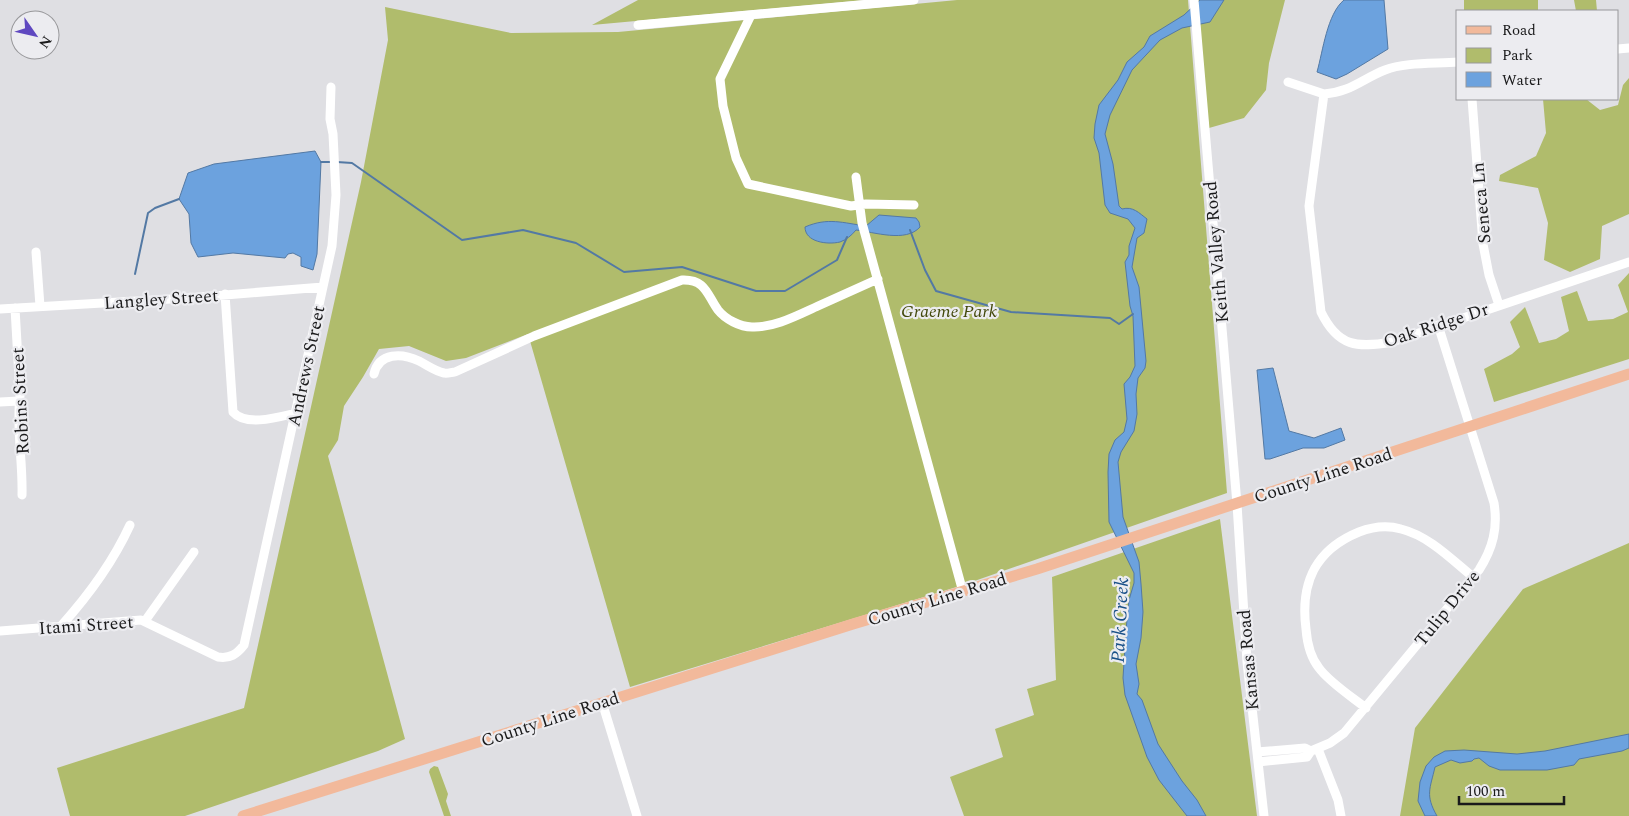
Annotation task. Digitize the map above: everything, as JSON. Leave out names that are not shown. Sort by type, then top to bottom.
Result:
[{"type":"main road","name":"County Line Road","points":[[242,816],[853,624],[964,592],[1629,374]]},
{"type":"street","points":[[638,25],[914,0]]},
{"type":"street","name":"Keith Valley Road","points":[[1194,0],[1237,504]]},
{"type":"street","points":[[751,15],[720,79],[723,106],[736,158],[748,184],[851,206],[879,204],[914,205]]},
{"type":"street","points":[[1288,82],[1324,94],[1335,94],[1356,86],[1385,70],[1403,66],[1456,62]]},
{"type":"street","name":"Andrews Street","points":[[246,642],[332,246],[336,219],[336,178],[330,118],[331,88]]},
{"type":"street","name":"Oak Ridge Dr","points":[[1324,94],[1309,206],[1321,312],[1326,323],[1334,333],[1348,343],[1360,345],[1392,342],[1629,262]]},
{"type":"street","name":"Seneca Ln","points":[[1472,100],[1483,244],[1489,275],[1499,305]]},
{"type":"street","points":[[856,176],[863,228],[964,592]]},
{"type":"street","points":[[36,252],[40,306]]},
{"type":"street","points":[[374,374],[380,360],[396,356],[410,357],[444,374],[455,372],[534,336],[682,280],[688,280],[705,287],[719,311],[738,324],[751,327],[767,326],[788,319],[878,279]]},
{"type":"street","name":"Langley Street","points":[[0,309],[188,298],[323,287]]},
{"type":"street","points":[[225,294],[234,412],[238,417],[245,420],[269,419],[296,413]]},
{"type":"street","name":"Robins Street","points":[[15,308],[23,471],[22,495]]},
{"type":"street","name":"Tulip Drive","points":[[1258,762],[1306,757],[1344,733],[1473,577],[1490,552],[1496,519],[1492,495],[1479,461],[1438,325]]},
{"type":"street","points":[[0,402],[19,401]]},
{"type":"street","name":"Kansas Road","points":[[1237,504],[1247,662],[1264,816]]},
{"type":"street","points":[[61,626],[119,549],[130,525]]},
{"type":"street","points":[[1366,708],[1319,669],[1308,644],[1304,620],[1305,595],[1313,569],[1323,556],[1335,544],[1363,531],[1381,527],[1400,528],[1423,538],[1473,577]]},
{"type":"street","points":[[145,621],[194,552]]},
{"type":"street","name":"Itami Street","points":[[0,632],[145,621],[218,657],[227,657],[235,654],[246,642]]},
{"type":"street","points":[[602,702],[638,816]]},
{"type":"street","points":[[1257,752],[1305,748],[1315,750],[1338,800],[1341,816]]},
{"type":"green space","points":[[638,0],[866,0],[592,25]]},
{"type":"green space","name":"Graeme Park","points":[[957,0],[1188,0],[1227,493],[963,585],[630,687],[528,334],[466,358],[446,361],[409,346],[379,349],[344,406],[338,440],[328,456],[405,739],[378,751],[185,816],[70,816],[57,768],[244,708],[361,182],[388,40],[385,7],[511,33],[618,32]]},
{"type":"green space","points":[[1194,0],[1285,0],[1269,63],[1266,90],[1244,118],[1209,128]]},
{"type":"green space","points":[[1464,0],[1538,0],[1538,10],[1464,10]]},
{"type":"green space","points":[[1574,0],[1596,0],[1597,10],[1576,10]]},
{"type":"green space","points":[[1629,78],[1629,214],[1602,226],[1600,259],[1570,272],[1544,260],[1548,223],[1538,188],[1499,181],[1500,175],[1536,156],[1546,133],[1543,100],[1587,100],[1600,110],[1618,105],[1623,85]]},
{"type":"green space","points":[[1629,273],[1629,359],[1494,402],[1484,369],[1512,354],[1520,347],[1510,322],[1525,307],[1539,343],[1556,339],[1569,331],[1561,297],[1577,291],[1588,321],[1613,319],[1628,312],[1618,285]]},
{"type":"green space","points":[[1220,519],[1257,816],[964,816],[950,777],[1003,757],[995,729],[1034,715],[1027,689],[1056,680],[1052,577]]},
{"type":"green space","points":[[1629,543],[1629,816],[1400,816],[1415,728],[1523,589]]},
{"type":"green space","points":[[434,766],[438,767],[448,794],[446,801],[451,816],[444,816],[429,772]]},
{"type":"water","points":[[1200,0],[1224,0],[1210,22],[1182,28],[1160,40],[1132,70],[1110,115],[1105,134],[1113,164],[1119,206],[1122,209],[1129,208],[1136,211],[1147,219],[1144,233],[1137,238],[1132,267],[1139,287],[1146,361],[1145,368],[1138,378],[1136,394],[1137,414],[1134,431],[1121,452],[1118,462],[1123,517],[1139,562],[1141,584],[1143,612],[1136,664],[1139,684],[1137,694],[1142,700],[1158,744],[1206,816],[1187,816],[1159,780],[1147,757],[1125,695],[1123,678],[1126,630],[1134,573],[1109,522],[1108,472],[1109,454],[1115,440],[1124,432],[1127,419],[1124,384],[1135,366],[1133,316],[1130,306],[1125,262],[1129,255],[1129,246],[1135,228],[1128,219],[1110,213],[1105,205],[1099,153],[1094,138],[1099,105],[1118,80],[1127,62],[1144,47],[1150,36],[1184,15]]},
{"type":"water","points":[[1344,0],[1384,0],[1388,49],[1336,79],[1317,72],[1333,14]]},
{"type":"water","points":[[315,151],[321,162],[317,254],[313,270],[301,266],[301,257],[293,253],[288,254],[285,258],[233,253],[198,257],[191,243],[189,214],[179,199],[188,173],[214,164]]},
{"type":"water","points":[[879,215],[916,218],[920,227],[914,232],[898,236],[856,230],[840,242],[823,243],[809,236],[805,227],[828,221],[866,226]]},
{"type":"water","points":[[1273,368],[1289,431],[1314,438],[1341,428],[1345,440],[1324,448],[1303,448],[1265,459],[1257,370]]},
{"type":"water","points":[[1629,734],[1629,748],[1579,759],[1574,765],[1547,770],[1500,770],[1489,766],[1479,758],[1460,763],[1451,760],[1435,767],[1430,787],[1431,803],[1437,816],[1425,816],[1418,801],[1420,782],[1426,766],[1434,757],[1445,751],[1464,750],[1517,754],[1545,751]]},
{"type":"waterway","points":[[321,162],[332,162]]},
{"type":"waterway","points":[[337,162],[352,163],[462,240],[523,230],[576,243],[624,272],[682,267],[756,291],[785,291],[837,260],[847,237]]},
{"type":"waterway","points":[[135,274],[148,213],[155,208],[179,199]]},
{"type":"waterway","points":[[910,230],[925,270],[936,291],[1011,312],[1110,318],[1119,324],[1133,314]]},
{"type":"water label","name":"Park Creek","points":[[1119,620]]}]
